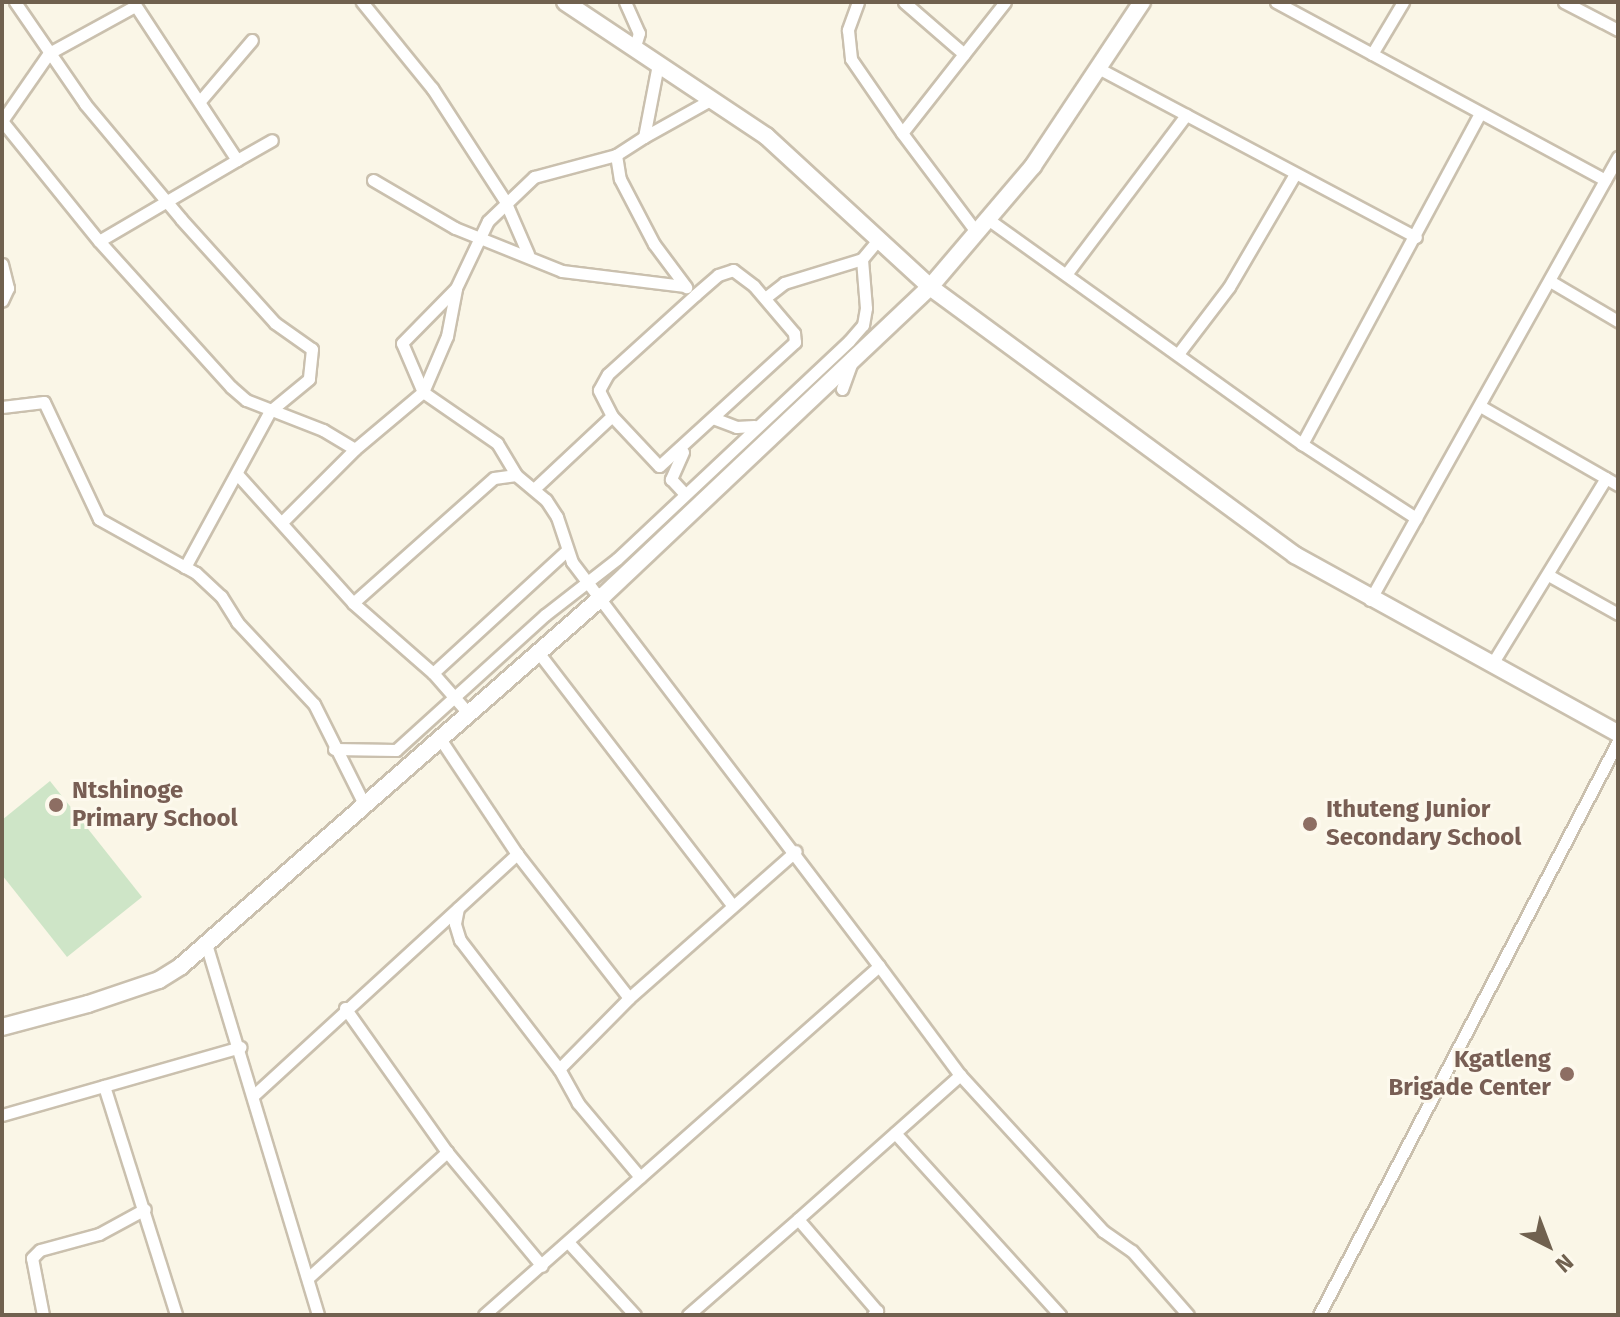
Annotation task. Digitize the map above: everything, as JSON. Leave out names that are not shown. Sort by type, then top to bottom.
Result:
[{"type":"street","points":[[15,2],[49,53],[168,203],[275,323],[312,349],[309,379],[270,411],[185,567]]},
{"type":"street","points":[[362,2],[432,88],[505,201],[528,254]]},
{"type":"street","points":[[565,2],[712,99],[790,155],[930,287],[1286,548],[1370,600],[1618,733]]},
{"type":"street","points":[[625,2],[639,33],[634,49]]},
{"type":"street","points":[[858,2],[848,30],[851,59],[977,233]]},
{"type":"street","points":[[904,2],[964,54]]},
{"type":"street","points":[[902,133],[1005,2]]},
{"type":"street","points":[[1276,2],[1605,180]]},
{"type":"street","points":[[1372,54],[1403,2]]},
{"type":"street","points":[[1564,2],[1618,30]]},
{"type":"street","points":[[237,160],[134,4],[49,53],[2,122],[99,241],[231,387],[270,411],[323,430],[355,449]]},
{"type":"street","points":[[2,1027],[159,980],[207,947],[603,596],[930,287],[1033,166],[1138,5]]},
{"type":"street","points":[[200,101],[252,40]]},
{"type":"street","points":[[644,137],[658,64]]},
{"type":"street","points":[[1098,68],[1416,237]]},
{"type":"street","points":[[284,520],[355,449],[423,392],[447,336],[456,288],[476,238],[505,201],[544,172],[616,155],[712,99]]},
{"type":"street","points":[[1302,444],[1480,114]]},
{"type":"street","points":[[1067,273],[1186,115]]},
{"type":"street","points":[[99,241],[272,140]]},
{"type":"street","points":[[616,155],[620,179],[654,244],[695,295]]},
{"type":"street","points":[[1370,600],[1618,157]]},
{"type":"street","points":[[1178,354],[1229,287],[1295,174]]},
{"type":"street","points":[[373,180],[476,238],[528,254],[562,271],[685,286]]},
{"type":"street","points":[[989,220],[1302,444],[1416,518]]},
{"type":"street","points":[[765,298],[784,283],[862,259],[879,239]]},
{"type":"street","points":[[334,749],[396,750],[587,580],[617,559],[863,325],[866,285],[862,259]]},
{"type":"street","points":[[2,264],[8,288],[2,301]]},
{"type":"street","points":[[659,466],[685,448],[795,342],[794,333],[765,298],[733,270],[718,275],[695,295],[608,374],[599,390],[612,416],[684,493]]},
{"type":"street","points":[[1550,281],[1618,321]]},
{"type":"street","points":[[456,288],[402,343],[423,392],[497,443],[516,475],[535,488],[557,517],[567,550],[587,580],[603,596],[796,851],[960,1075],[1103,1231],[1132,1251],[1188,1315]]},
{"type":"street","points":[[842,389],[851,364]]},
{"type":"street","points":[[2,407],[44,402],[99,519],[209,583],[237,622],[289,672],[314,704],[365,806]]},
{"type":"street","points":[[1480,406],[1618,485]]},
{"type":"street","points":[[535,488],[612,416]]},
{"type":"street","points":[[713,418],[754,426]]},
{"type":"street","points":[[671,479],[685,448]]},
{"type":"street","points":[[237,474],[284,520],[353,603],[433,673],[469,714]]},
{"type":"street","points":[[353,603],[494,478],[516,475]]},
{"type":"street","points":[[1492,664],[1550,576],[1606,478]]},
{"type":"street","points":[[433,673],[567,550]]},
{"type":"street","points":[[1550,576],[1618,614]]},
{"type":"street","points":[[538,652],[733,906]]},
{"type":"street","points":[[441,740],[517,854],[629,998]]},
{"type":"street","points":[[1319,1315],[1618,741]]},
{"type":"street","points":[[559,1069],[629,998],[796,851]]},
{"type":"street","points":[[254,1095],[345,1008],[517,854]]},
{"type":"street","points":[[458,907],[455,924],[460,940],[559,1069],[578,1103],[640,1177]]},
{"type":"street","points":[[207,947],[240,1047],[318,1315]]},
{"type":"street","points":[[484,1315],[879,966]]},
{"type":"street","points":[[345,1008],[447,1152],[542,1266]]},
{"type":"street","points":[[2,1115],[240,1047]]},
{"type":"street","points":[[688,1315],[960,1075]]},
{"type":"street","points":[[104,1086],[145,1209],[175,1315]]},
{"type":"street","points":[[895,1133],[1060,1315]]},
{"type":"street","points":[[308,1278],[447,1152]]},
{"type":"street","points":[[43,1315],[32,1258],[40,1250],[99,1234],[145,1209]]},
{"type":"street","points":[[798,1219],[877,1314]]},
{"type":"street","points":[[568,1242],[635,1315]]},
{"type":"green space","points":[[50,781],[142,897],[67,957],[2,875],[2,820]]},
{"type":"place","name":"Ntshinoge Primary School","points":[[56,805]]},
{"type":"place","name":"Ithuteng Junior Secondary School","points":[[1310,824]]},
{"type":"place","name":"Kgatleng Brigade Center","points":[[1567,1074]]}]
